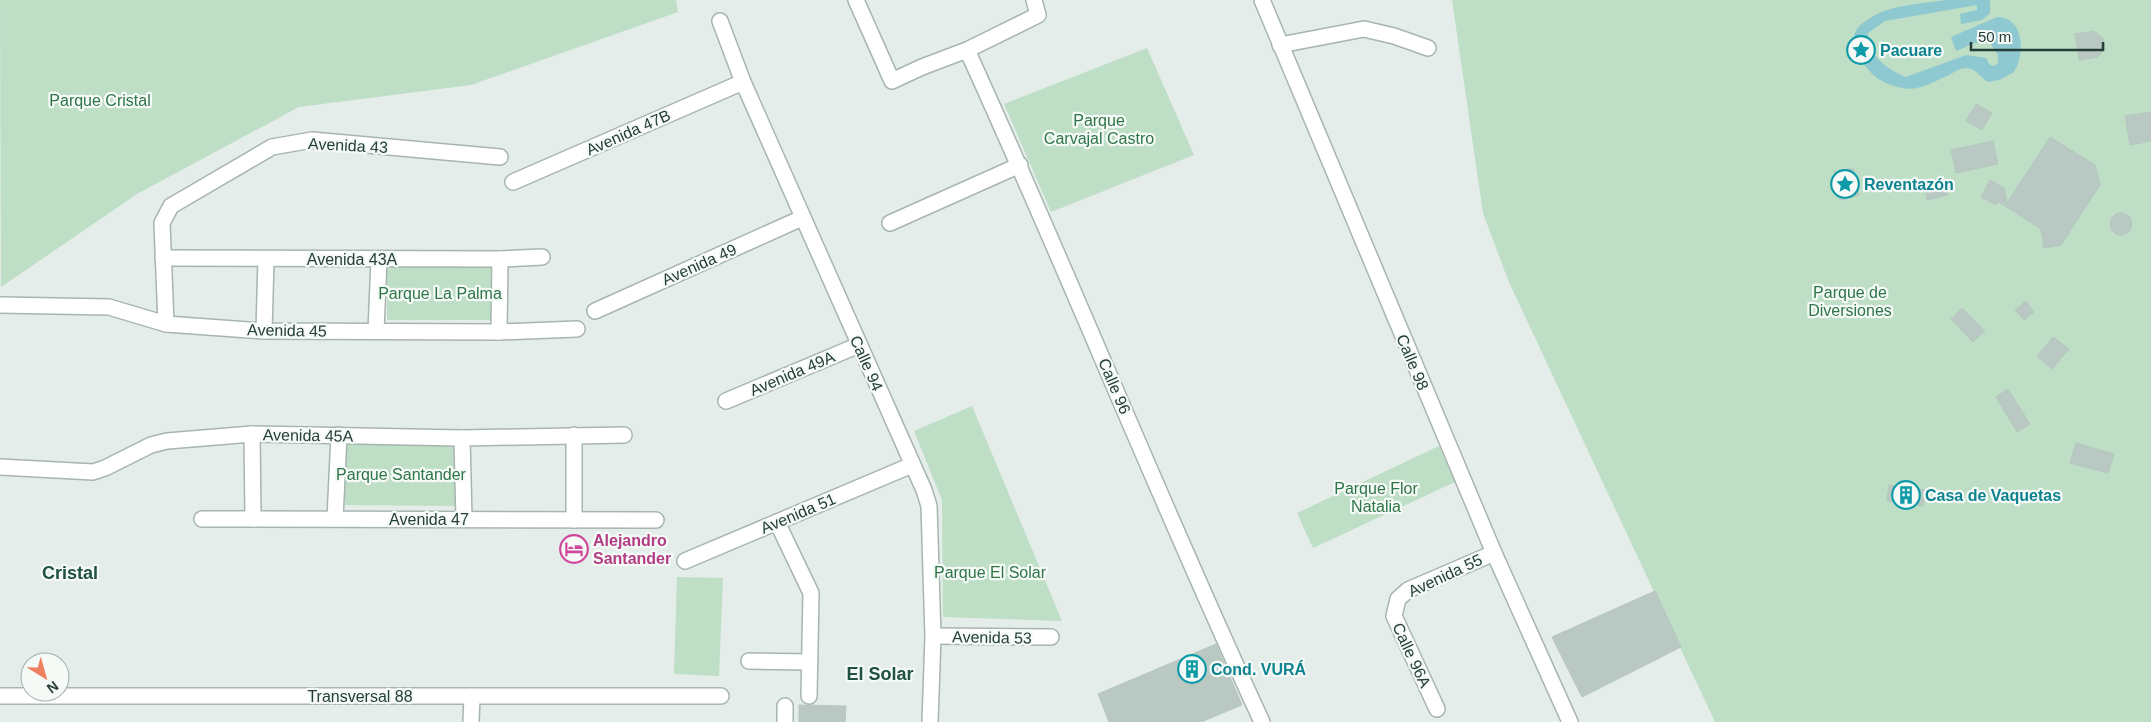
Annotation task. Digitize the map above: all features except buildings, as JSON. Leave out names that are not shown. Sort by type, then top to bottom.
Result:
[{"type":"street","points":[[856,0],[892,81],[967,50],[1038,15],[1034,0]]},
{"type":"street","name":"Calle 98","points":[[1262,0],[1494,553],[1570,722]]},
{"type":"street","name":"Calle 94","points":[[720,21],[743,82],[924,490],[929,506],[933,636],[930,722]]},
{"type":"street","points":[[1280,46],[1364,29],[1394,36],[1428,48]]},
{"type":"street","name":"Calle 96","points":[[967,50],[1020,165],[1206,602],[1262,722]]},
{"type":"street","name":"Avenida 47B","points":[[513,182],[743,82]]},
{"type":"street","name":"Avenida 43","points":[[163,258],[162,223],[172,206],[272,148],[312,140],[500,157]]},
{"type":"street","points":[[890,223],[1020,165]]},
{"type":"street","name":"Avenida 49","points":[[595,311],[802,218]]},
{"type":"street","name":"Avenida 43A","points":[[163,258],[500,259],[542,257]]},
{"type":"street","points":[[163,258],[166,324]]},
{"type":"street","points":[[264,330],[266,259]]},
{"type":"street","points":[[376,331],[379,259]]},
{"type":"street","points":[[499,332],[500,259]]},
{"type":"street","name":"Avenida 45","points":[[0,305],[109,307],[166,324],[264,330],[499,332],[577,329]]},
{"type":"street","name":"Avenida 49A","points":[[726,401],[859,346]]},
{"type":"street","points":[[252,434],[253,519]]},
{"type":"street","name":"Avenida 45A","points":[[0,467],[93,472],[151,445],[167,441],[252,434],[462,438],[624,435]]},
{"type":"street","points":[[335,519],[339,435]]},
{"type":"street","points":[[574,435],[574,520]]},
{"type":"street","points":[[462,438],[464,519]]},
{"type":"street","name":"Avenida 51","points":[[685,561],[912,465]]},
{"type":"street","name":"Avenida 47","points":[[202,519],[656,520]]},
{"type":"street","points":[[777,522],[811,593],[809,696]]},
{"type":"street","name":"Avenida 55","points":[[1398,599],[1408,590],[1494,553]]},
{"type":"street","name":"Calle 96A","points":[[1398,599],[1394,616],[1437,709]]},
{"type":"street","name":"Avenida 53","points":[[933,636],[1051,637]]},
{"type":"street","points":[[750,661],[810,662]]},
{"type":"street","name":"Transversal 88","points":[[0,696],[721,696]]},
{"type":"street","points":[[472,696],[472,722]]},
{"type":"street","points":[[785,706],[785,722]]},
{"type":"green space","name":"Parque Cristal","points":[[0,0],[676,0],[678,12],[471,85],[299,107],[137,194],[1,287]]},
{"type":"green space","name":"Parque de Diversiones","points":[[1452,0],[2151,0],[2151,722],[1715,722],[1508,280],[1483,213]]},
{"type":"green space","name":"Parque Carvajal Castro","points":[[1147,48],[1194,155],[1051,212],[1004,104]]},
{"type":"green space","name":"Parque La Palma","points":[[495,265],[493,320],[387,320],[387,266]]},
{"type":"green space","name":"Parque El Solar","points":[[972,406],[1062,621],[943,617],[942,500],[914,431]]},
{"type":"green space","name":"Parque Santander","points":[[345,443],[457,443],[457,506],[345,505]]},
{"type":"green space","name":"Parque Flor Natalia","points":[[1439,446],[1455,482],[1313,548],[1297,513]]},
{"type":"green space","points":[[677,577],[723,578],[719,676],[674,674]]},
{"type":"water","points":[[1946,0],[1990,0],[1990,13],[1982,20],[1961,24],[1960,14],[1977,10],[1977,5],[1885,21],[1868,33],[1868,41],[1871,48],[1880,61],[1893,71],[1906,77],[1966,55],[1986,58],[1990,65],[1994,66],[1998,63],[1998,55],[1990,43],[1975,43],[1956,51],[1951,37],[1997,17],[2013,23],[2018,30],[2021,47],[2018,65],[2014,72],[1999,80],[1988,82],[1973,69],[1964,68],[1924,86],[1910,89],[1884,82],[1869,71],[1859,55],[1854,38],[1861,24],[1889,9]]},
{"type":"place","name":"Pacuare","points":[[1861,50]]},
{"type":"place","name":"Reventazón","points":[[1845,184]]},
{"type":"place","name":"Casa de Vaquetas","points":[[1906,495]]},
{"type":"place","name":"Alejandro Santander","points":[[574,549]]},
{"type":"place","name":"Cond. VURÁ","points":[[1192,669]]},
{"type":"district","name":"Cristal","points":[[70,573]]},
{"type":"district","name":"El Solar","points":[[880,674]]}]
